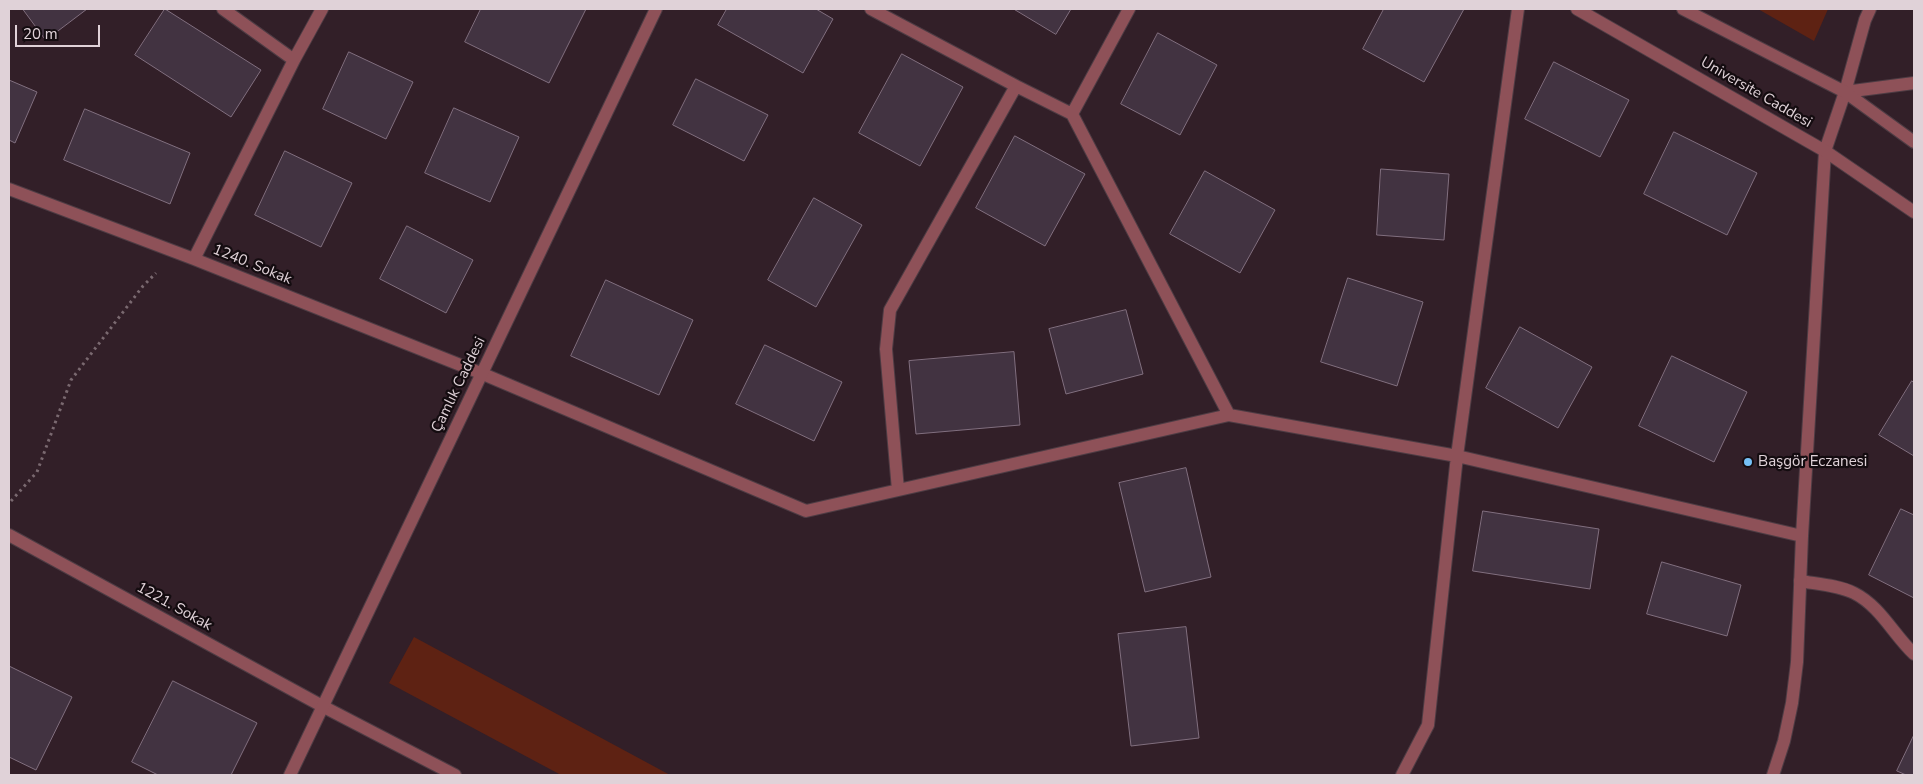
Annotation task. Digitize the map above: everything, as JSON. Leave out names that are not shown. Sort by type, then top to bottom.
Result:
[{"type":"street","points":[[224,9],[294,60]]},
{"type":"street","points":[[194,259],[294,60],[322,9]]},
{"type":"street","name":"Çamlık Caddesi","points":[[290,775],[656,9]]},
{"type":"street","points":[[871,9],[1072,114],[1229,415],[1457,456],[1802,536]]},
{"type":"street","points":[[1072,114],[1130,9]]},
{"type":"street","points":[[1402,775],[1428,725],[1457,456],[1518,9]]},
{"type":"street","name":"Universite Caddesi","points":[[1577,9],[1826,151],[1914,212]]},
{"type":"street","points":[[1683,9],[1845,92],[1914,142]]},
{"type":"street","points":[[1773,775],[1784,741],[1792,703],[1797,662],[1802,536],[1826,151],[1865,20],[1870,9]]},
{"type":"street","points":[[1845,92],[1914,83]]},
{"type":"street","points":[[898,490],[886,349],[890,310],[1016,86]]},
{"type":"street","name":"1240. Sokak","points":[[9,188],[483,374],[806,511],[1229,415]]},
{"type":"street","name":"1221. Sokak","points":[[9,535],[324,707],[455,775]]},
{"type":"street","points":[[1800,581],[1842,589],[1863,599],[1874,607],[1914,654]]},
{"type":"path","points":[[11,501],[37,472],[71,380],[143,286],[156,273]]},
{"type":"shaded area","points":[[1758,9],[1828,9],[1814,41]]},
{"type":"shaded area","points":[[414,637],[670,775],[561,775],[389,683]]},
{"type":"building","points":[[23,9],[87,9],[46,40]]},
{"type":"building","points":[[165,9],[261,70],[231,117],[135,55]]},
{"type":"building","points":[[481,9],[586,9],[549,83],[465,42]]},
{"type":"building","points":[[727,9],[816,9],[833,19],[803,73],[718,25]]},
{"type":"building","points":[[1014,9],[1071,9],[1056,34]]},
{"type":"building","points":[[1384,9],[1464,9],[1424,82],[1363,49]]},
{"type":"building","points":[[1158,33],[1217,65],[1180,135],[1121,104]]},
{"type":"building","points":[[349,52],[413,82],[386,139],[323,109]]},
{"type":"building","points":[[902,54],[963,87],[920,166],[859,133]]},
{"type":"building","points":[[1554,62],[1629,100],[1600,157],[1525,119]]},
{"type":"building","points":[[696,79],[768,115],[744,161],[673,125]]},
{"type":"building","points":[[9,80],[37,92],[15,143],[9,140]]},
{"type":"building","points":[[454,108],[519,137],[490,202],[425,173]]},
{"type":"building","points":[[85,109],[190,153],[170,204],[64,160]]},
{"type":"building","points":[[1674,132],[1757,173],[1727,235],[1644,194]]},
{"type":"building","points":[[1015,136],[1085,174],[1045,246],[976,208]]},
{"type":"building","points":[[285,151],[352,183],[321,247],[255,215]]},
{"type":"building","points":[[1381,169],[1449,174],[1444,240],[1377,235]]},
{"type":"building","points":[[1205,171],[1275,210],[1240,273],[1170,234]]},
{"type":"building","points":[[814,198],[862,225],[816,307],[768,280]]},
{"type":"building","points":[[407,226],[473,260],[446,313],[380,279]]},
{"type":"building","points":[[1348,278],[1423,302],[1397,386],[1321,362]]},
{"type":"building","points":[[606,280],[693,320],[659,395],[571,356]]},
{"type":"building","points":[[1126,310],[1143,374],[1066,394],[1049,329]]},
{"type":"building","points":[[1520,327],[1592,367],[1558,428],[1486,388]]},
{"type":"building","points":[[765,345],[842,382],[814,441],[736,404]]},
{"type":"building","points":[[1014,352],[1020,425],[916,434],[909,361]]},
{"type":"building","points":[[1672,356],[1747,392],[1714,462],[1639,426]]},
{"type":"building","points":[[1912,381],[1914,383],[1914,456],[1879,435]]},
{"type":"building","points":[[1186,468],[1211,577],[1145,592],[1119,483]]},
{"type":"building","points":[[1901,509],[1914,515],[1914,598],[1869,575]]},
{"type":"building","points":[[1483,511],[1599,529],[1590,589],[1473,571]]},
{"type":"building","points":[[1662,562],[1741,585],[1727,636],[1647,614]]},
{"type":"building","points":[[1186,627],[1199,738],[1131,746],[1118,634]]},
{"type":"building","points":[[9,666],[72,697],[36,770],[9,757]]},
{"type":"building","points":[[173,681],[257,723],[231,775],[158,775],[132,762]]},
{"type":"building","points":[[1914,735],[1914,775],[1906,775],[1897,771]]},
{"type":"place","name":"Başgör Eczanesi","points":[[1748,462]]}]
